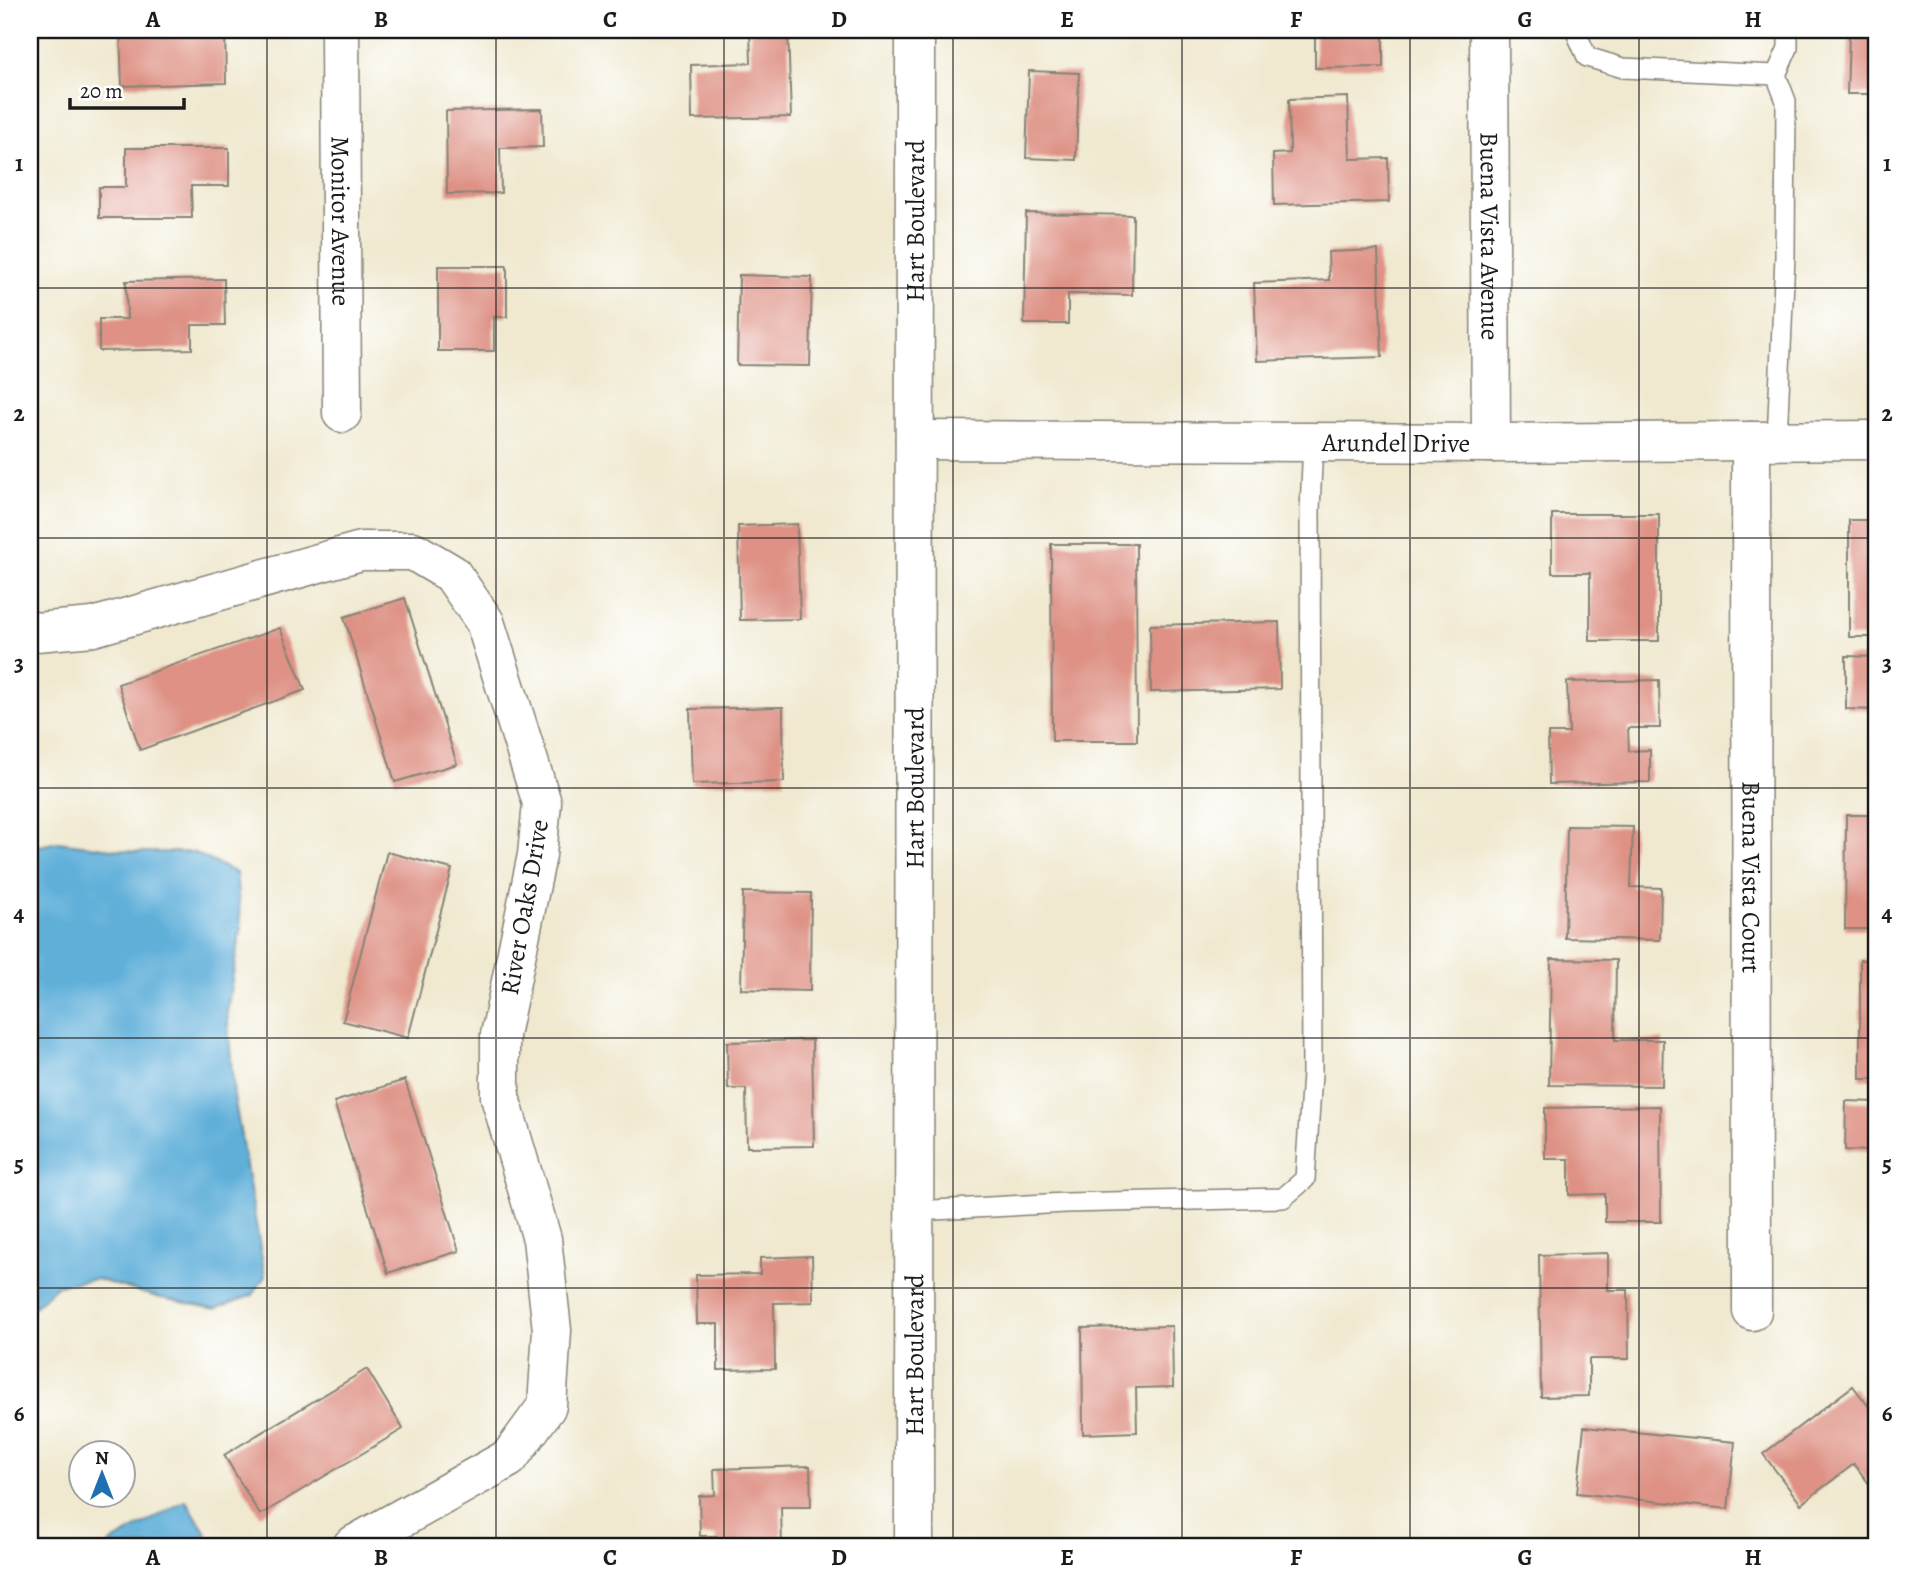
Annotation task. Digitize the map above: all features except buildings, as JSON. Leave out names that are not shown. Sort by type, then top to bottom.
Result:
[{"type":"street","name":"Monitor Avenue","points":[[340,30],[341,413]]},
{"type":"street","name":"Hart Boulevard","points":[[914,1546],[915,30]]},
{"type":"street","name":"Buena Vista Avenue","points":[[1489,30],[1491,443]]},
{"type":"street","name":"Arundel Drive","points":[[915,440],[1491,443],[1876,440]]},
{"type":"street","name":"Buena Vista Court","points":[[1752,1311],[1764,441]]},
{"type":"street","name":"River Oaks Drive","points":[[30,630],[36,632],[93,627],[361,551],[413,551],[452,575],[485,622],[542,803],[537,855],[500,1035],[500,1097],[542,1239],[552,1330],[547,1406],[509,1458],[352,1546]]},
{"type":"lane","points":[[1575,30],[1587,57],[1623,68],[1776,75]]},
{"type":"lane","points":[[1764,441],[1784,256],[1786,101],[1776,75],[1788,48],[1788,30]]},
{"type":"lane","points":[[915,1211],[1066,1203],[1283,1198],[1305,1179],[1311,1074],[1310,510],[1313,442]]},
{"type":"water","points":[[58,842],[136,852],[193,852],[236,873],[241,927],[227,1011],[234,1096],[265,1276],[253,1295],[215,1309],[156,1297],[96,1279],[58,1285],[30,1311],[30,848]]},
{"type":"water","points":[[186,1500],[207,1535],[188,1546],[110,1546],[109,1544]]}]
